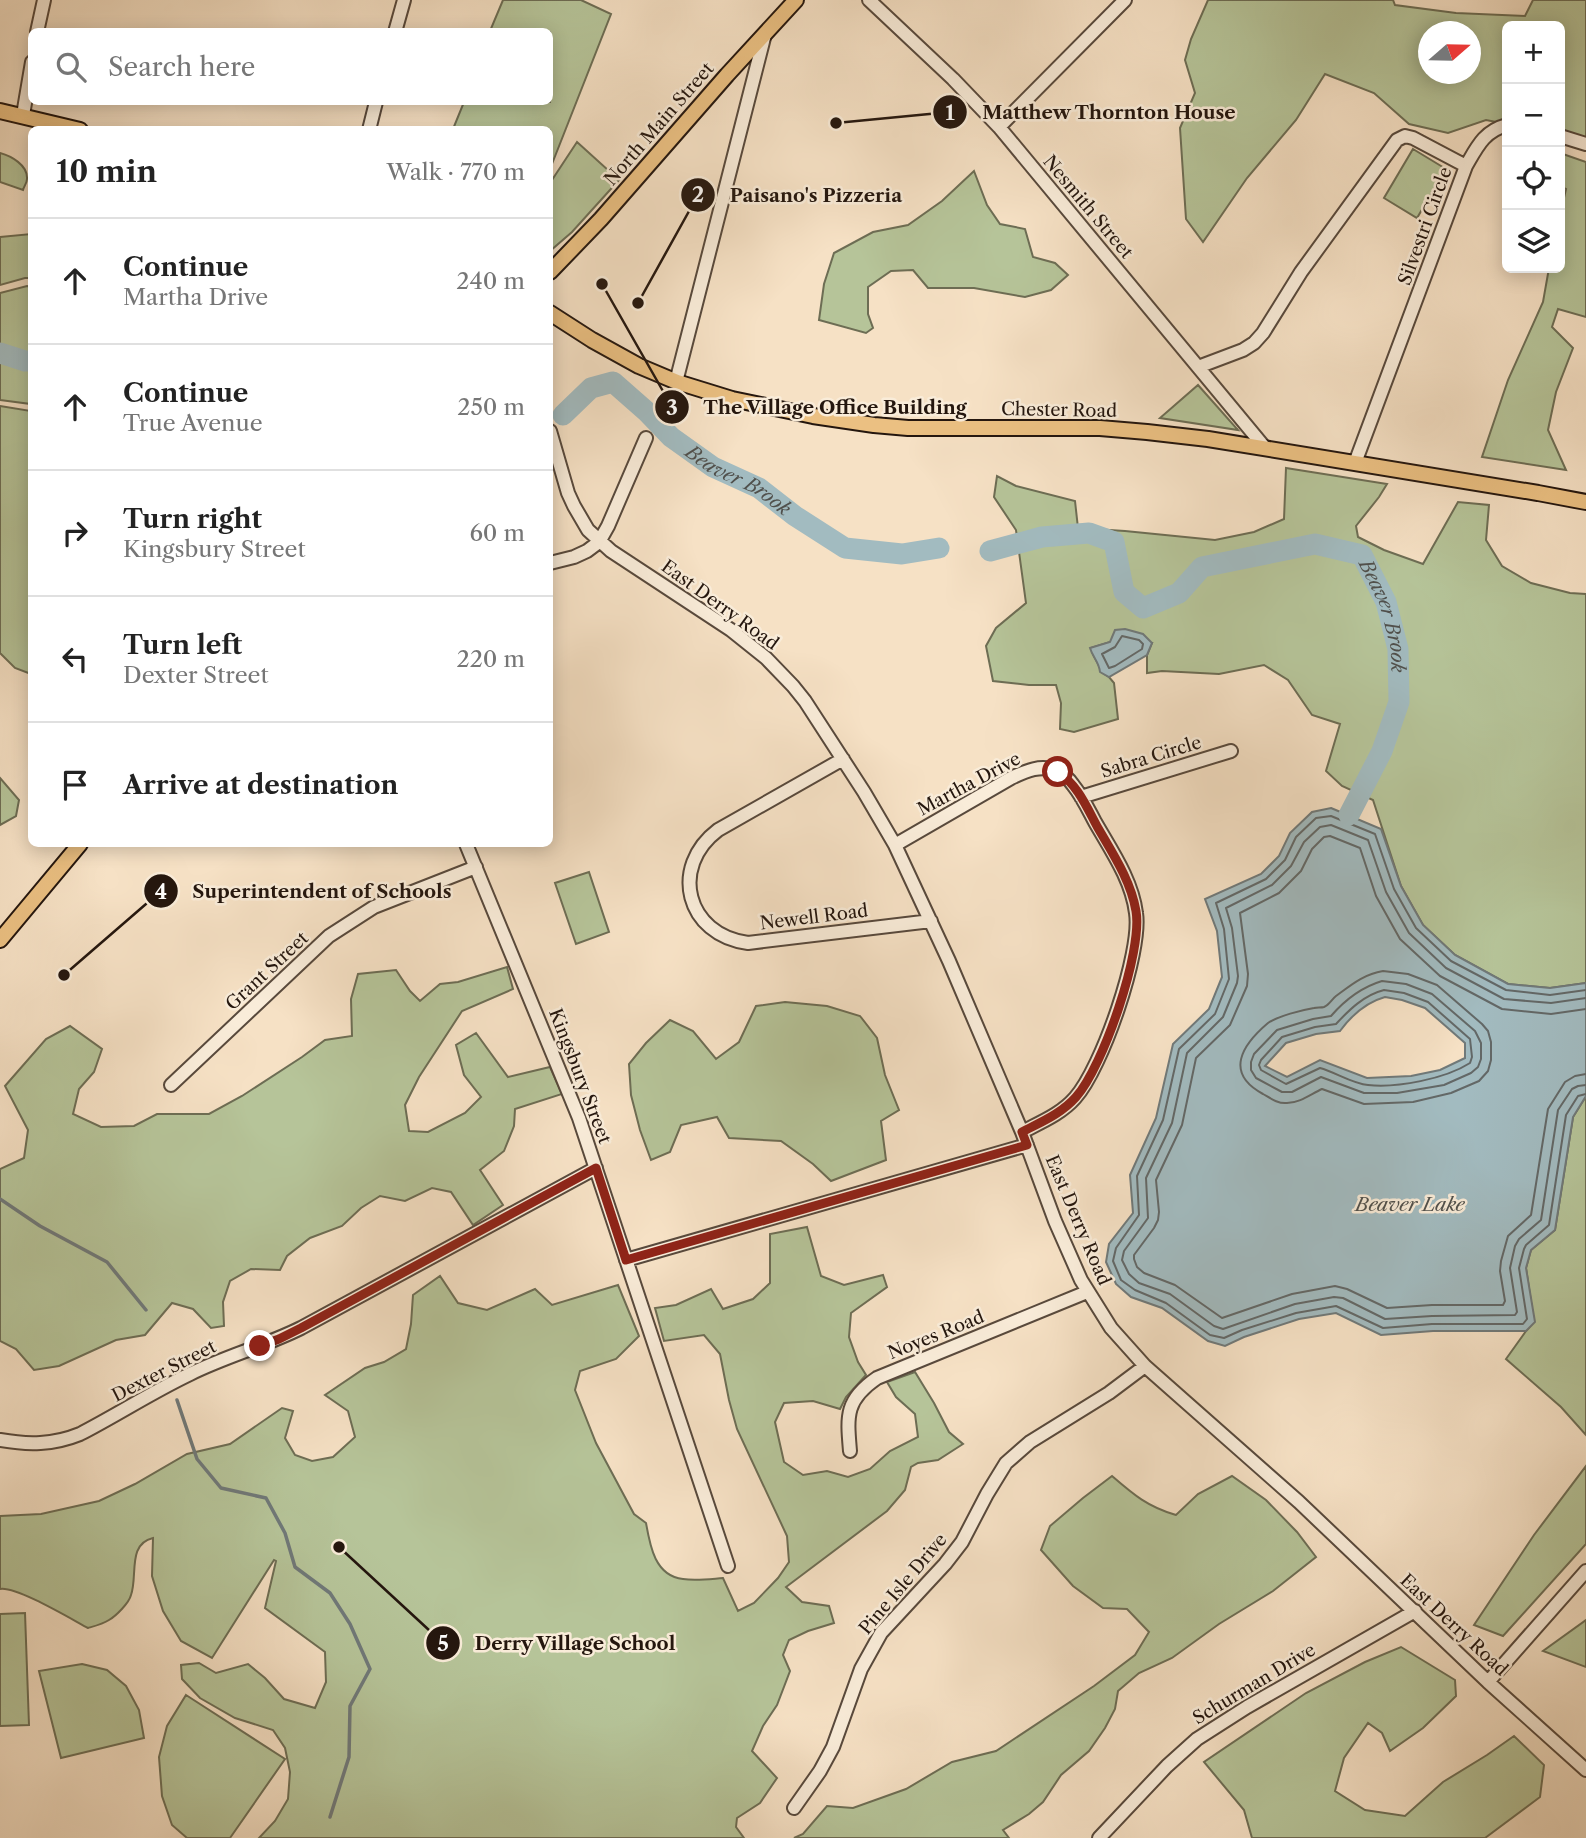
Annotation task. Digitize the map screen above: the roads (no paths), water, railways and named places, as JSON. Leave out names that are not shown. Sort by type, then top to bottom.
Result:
[{"type":"main road","name":"North Main Street","points":[[553,269],[601,219],[796,0]]},
{"type":"main road","points":[[0,111],[65,126]]},
{"type":"main road","name":"Chester Road","points":[[553,315],[639,366],[676,382],[732,400],[813,416],[908,428],[1100,428],[1147,432],[1355,463],[1586,502]]},
{"type":"main road","points":[[0,940],[78,847]]},
{"type":"street","points":[[38,28],[44,0]]},
{"type":"street","points":[[396,28],[404,0]]},
{"type":"street","name":"Nesmith Street","points":[[869,0],[953,79],[999,127],[1266,449]]},
{"type":"street","points":[[999,127],[1125,0]]},
{"type":"street","points":[[676,382],[765,34]]},
{"type":"street","points":[[23,115],[28,86]]},
{"type":"street","points":[[370,126],[375,105]]},
{"type":"street","points":[[1466,166],[1482,138],[1502,127]]},
{"type":"street","name":"Silvestri Circle","points":[[1198,367],[1243,350],[1263,333],[1301,272],[1397,140],[1405,136],[1413,138],[1466,166],[1355,463]]},
{"type":"street","points":[[1565,138],[1586,144]]},
{"type":"street","points":[[553,561],[574,557],[599,542],[646,438]]},
{"type":"street","name":"East Derry Road","points":[[553,441],[573,506],[588,530],[599,542],[731,630],[766,657],[793,686],[843,759],[895,845],[931,921],[1022,1132],[1066,1248],[1087,1292],[1111,1328],[1145,1366],[1299,1502],[1488,1682],[1586,1770]]},
{"type":"street","name":"Sabra Circle","points":[[1081,797],[1231,751]]},
{"type":"street","name":"Newell Road","points":[[843,759],[710,836],[696,854],[690,875],[691,897],[695,908],[708,926],[717,933],[748,943],[931,921]]},
{"type":"street","name":"Martha Drive","points":[[895,845],[996,785],[1026,771],[1048,769],[1058,772],[1073,784],[1130,890],[1137,914],[1135,939],[1125,984],[1114,1019],[1086,1082],[1069,1105],[1022,1132]]},
{"type":"street","name":"Kingsbury Street","points":[[467,847],[569,1091],[728,1566]]},
{"type":"street","name":"Grant Street","points":[[170,1085],[340,928],[373,907],[475,867]]},
{"type":"street","points":[[626,1260],[1027,1145]]},
{"type":"street","name":"Dexter Street","points":[[0,1440],[48,1443],[80,1434],[188,1375],[290,1334],[596,1168]]},
{"type":"street","name":"Noyes Road","points":[[850,1451],[850,1408],[865,1386],[877,1378],[1087,1292]]},
{"type":"street","name":"Pine Isle Drive","points":[[794,1808],[834,1747],[861,1669],[876,1641],[962,1542],[1006,1463],[1040,1435],[1109,1393],[1145,1366]]},
{"type":"street","points":[[1488,1682],[1586,1571]]},
{"type":"street","name":"Schurman Drive","points":[[1099,1838],[1167,1766],[1197,1739],[1247,1707],[1415,1611]]},
{"type":"water","points":[[1125,629],[1143,634],[1152,643],[1147,655],[1109,677],[1100,672],[1090,648],[1110,642],[1115,630]]},
{"type":"water","name":"Beaver Lake","points":[[1331,808],[1381,829],[1401,886],[1423,925],[1455,955],[1508,984],[1550,988],[1586,983],[1586,1096],[1573,1117],[1555,1230],[1531,1250],[1526,1268],[1535,1322],[1526,1331],[1433,1331],[1381,1335],[1336,1313],[1299,1319],[1225,1346],[1208,1341],[1162,1308],[1131,1297],[1116,1284],[1106,1262],[1109,1244],[1133,1213],[1130,1175],[1156,1118],[1173,1044],[1209,1009],[1222,977],[1217,931],[1205,899],[1261,874],[1279,856],[1290,833],[1312,812]],"holes":[[[1385,997],[1425,1008],[1465,1043],[1465,1058],[1440,1070],[1411,1076],[1367,1078],[1320,1060],[1287,1077],[1265,1066],[1286,1043],[1316,1034],[1340,1031],[1360,1010],[1378,999]]]},
{"type":"waterway","name":"Beaver Brook","points":[[0,353],[28,361]]},
{"type":"waterway","name":"Beaver Brook","points":[[563,415],[591,388],[613,382],[671,437],[713,467],[759,488],[795,516],[845,548],[902,554],[939,548]]},
{"type":"waterway","name":"Beaver Brook","points":[[990,551],[1042,537],[1089,533],[1114,542],[1124,592],[1143,608],[1179,593],[1202,567],[1315,544],[1362,555],[1386,602],[1398,649],[1399,702],[1382,751],[1349,815]]},
{"type":"waterway","points":[[0,1199],[40,1226],[107,1262],[146,1310]]},
{"type":"waterway","points":[[177,1400],[197,1459],[221,1488],[266,1498],[285,1533],[295,1567],[330,1593],[350,1624],[370,1669],[350,1706],[349,1757],[330,1817]]},
{"type":"place","name":"Matthew Thornton House","points":[[836,123]]},
{"type":"place","name":"The Village Office Building","points":[[602,284]]},
{"type":"place","name":"Paisano's Pizzeria","points":[[638,303]]},
{"type":"place","name":"Superintendent of Schools","points":[[64,975]]},
{"type":"place","name":"Derry Village School","points":[[339,1547]]}]
